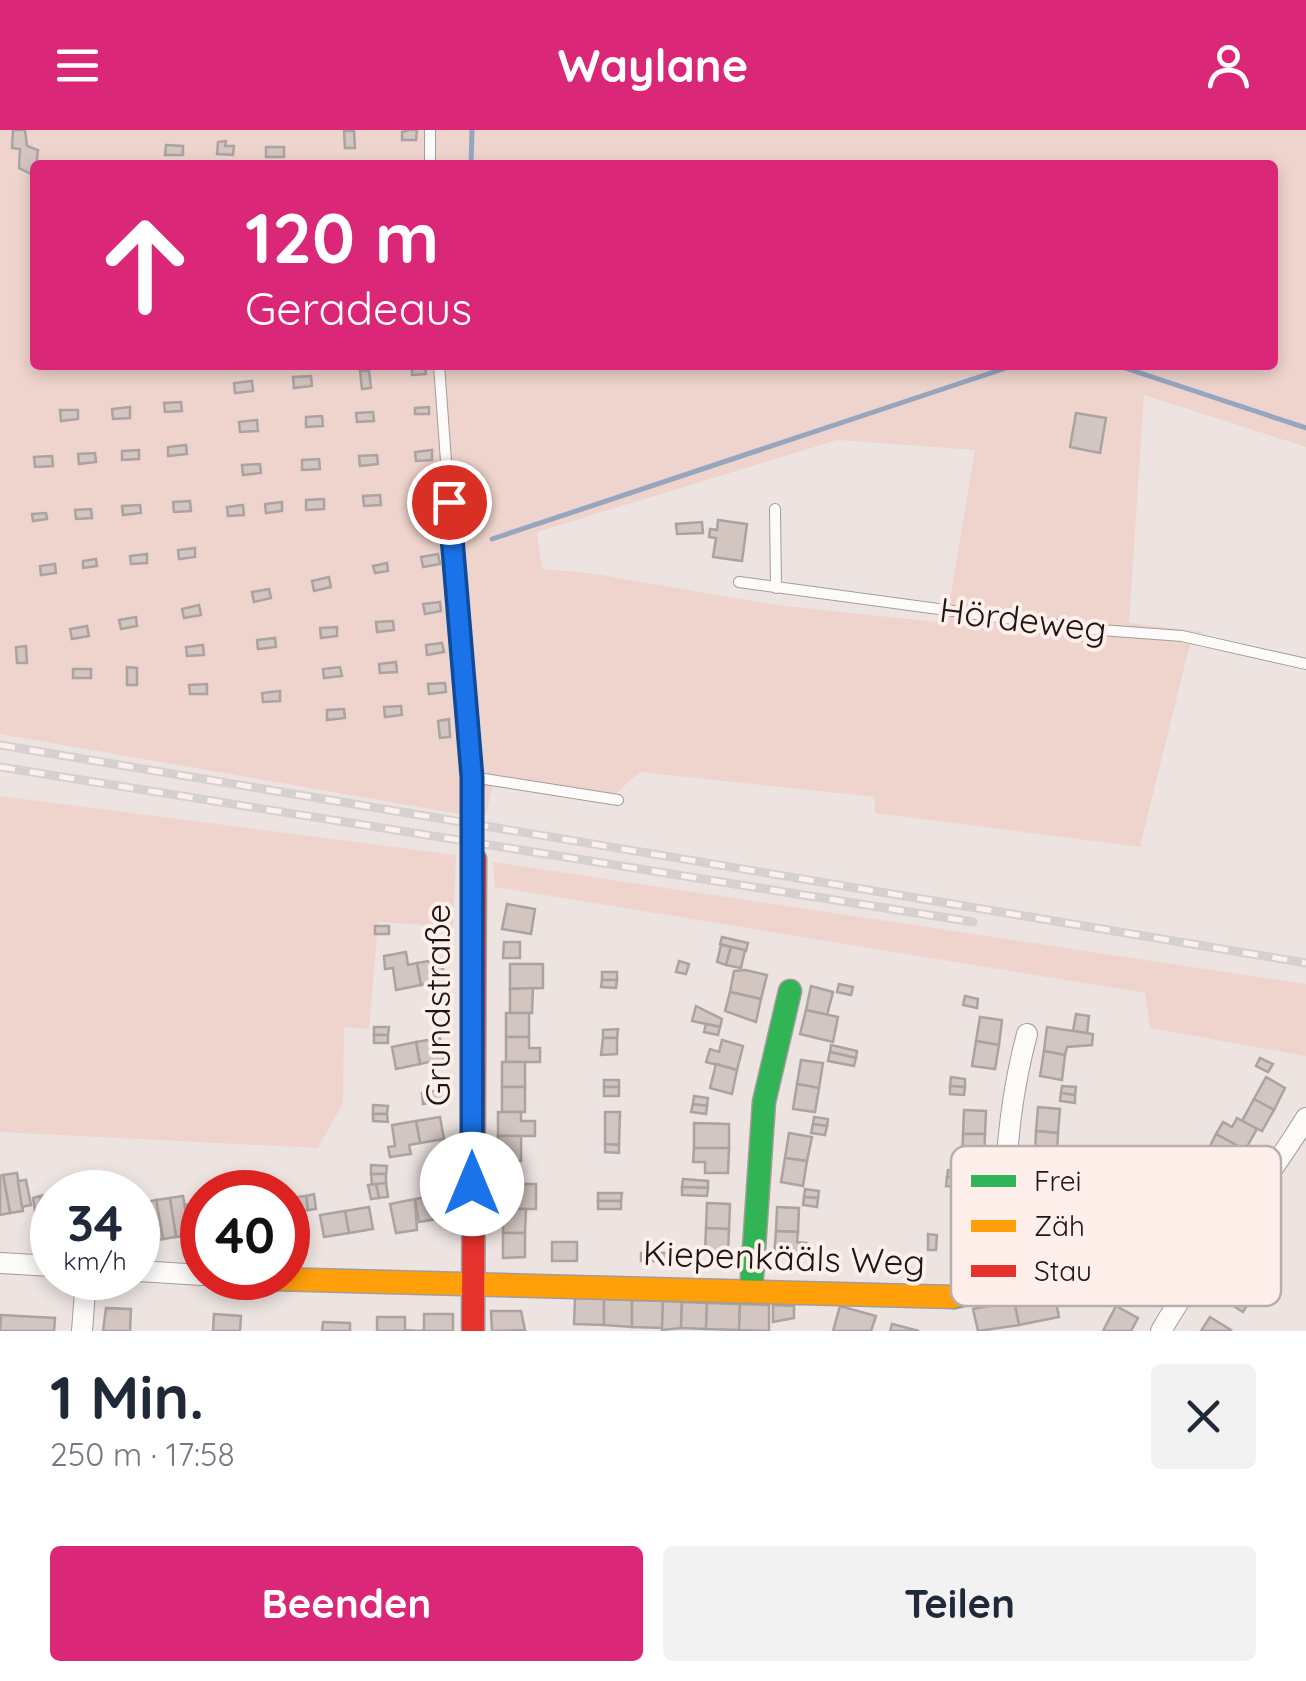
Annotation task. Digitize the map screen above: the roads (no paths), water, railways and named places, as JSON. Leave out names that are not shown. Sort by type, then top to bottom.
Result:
[{"type":"street","name":"Grundstraße","points":[[473,1331],[474,859]]},
{"type":"street","points":[[751,1292],[763,1094],[772,1044],[790,991]]},
{"type":"street","points":[[1007,1146],[1012,1089],[1027,1034]]},
{"type":"street","points":[[1281,1156],[1306,1118]]},
{"type":"street","points":[[0,1263],[30,1265]]},
{"type":"street","name":"Kiepenkääls Weg","points":[[310,1281],[951,1298]]},
{"type":"street","points":[[82,1331],[84,1300]]},
{"type":"street","points":[[1161,1331],[1176,1306]]},
{"type":"lane","points":[[430,130],[430,160]]},
{"type":"lane","points":[[439,370],[472,777],[474,859]]},
{"type":"lane","points":[[776,509],[776,588]]},
{"type":"lane","name":"Hördeweg","points":[[739,582],[1087,629],[1182,636],[1306,664]]},
{"type":"lane","points":[[472,777],[618,800]]},
{"type":"waterway","points":[[471,160],[472,130]]},
{"type":"waterway","points":[[492,539],[1000,370]]},
{"type":"waterway","points":[[1131,370],[1306,428]]},
{"type":"railway","points":[[0,745],[1306,963]]},
{"type":"railway","points":[[0,767],[973,922]]}]
